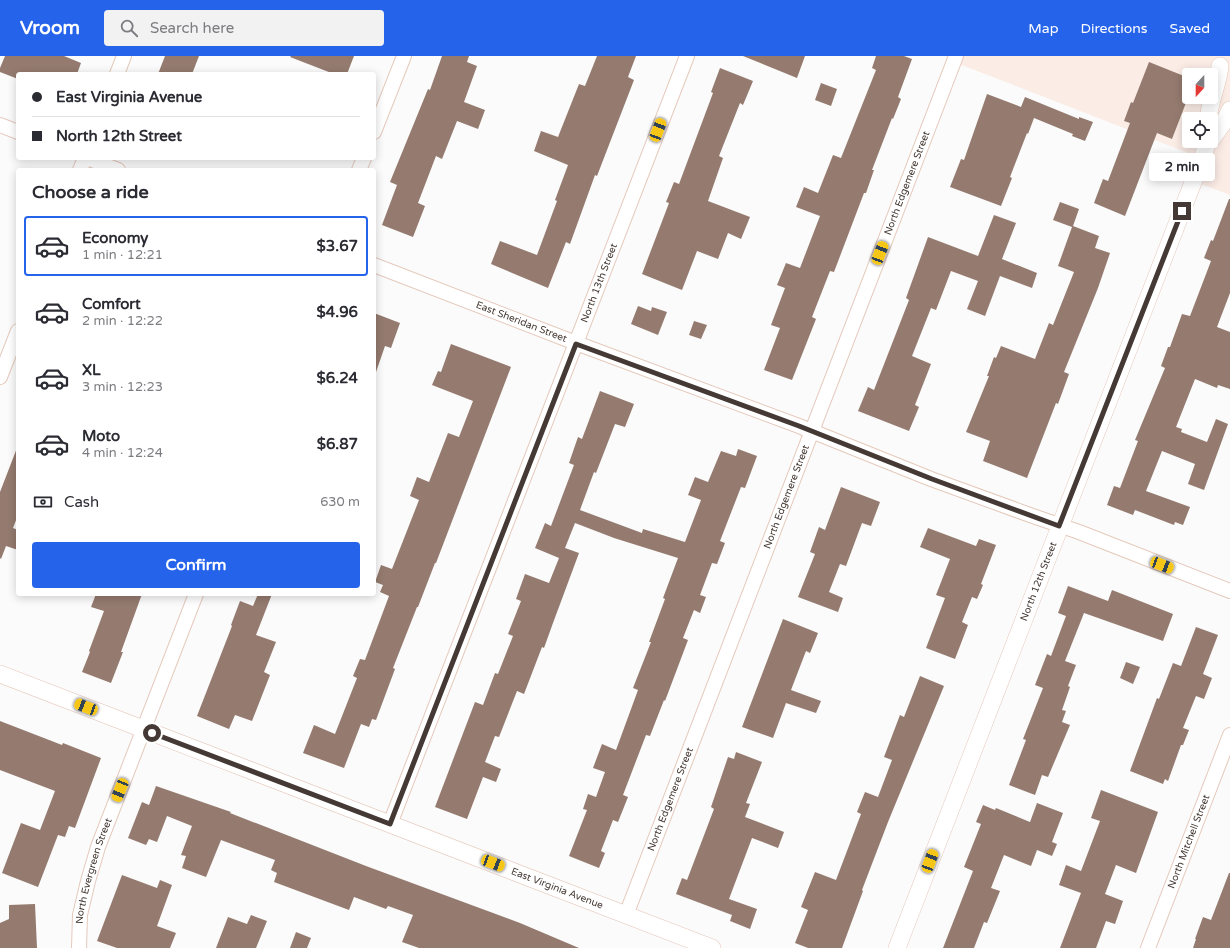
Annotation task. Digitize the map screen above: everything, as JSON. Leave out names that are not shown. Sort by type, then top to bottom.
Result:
[{"type":"street","points":[[118,72],[124,56]]},
{"type":"street","points":[[376,127],[404,56]]},
{"type":"street","name":"North 13th Street","points":[[390,824],[687,56]]},
{"type":"street","name":"North Edgemere Street","points":[[626,915],[956,56]]},
{"type":"street","points":[[1209,112],[1219,78],[1220,63]]},
{"type":"street","name":"North 12th Street","points":[[1218,129],[1226,119],[1230,110]]},
{"type":"street","points":[[0,125],[16,131]]},
{"type":"street","name":"North 12th Street","points":[[897,948],[1206,148]]},
{"type":"street","points":[[91,160],[113,168]]},
{"type":"street","name":"East Sheridan Street","points":[[376,266],[576,344],[811,431],[932,479],[1230,591]]},
{"type":"street","points":[[0,377],[16,336]]},
{"type":"street","name":"North Evergreen Street","points":[[79,948],[80,915],[98,847],[195,596]]},
{"type":"street","name":"East Virginia Avenue","points":[[0,674],[712,948]]},
{"type":"street","name":"North Mitchell Street","points":[[1148,948],[1230,734]]},
{"type":"shaded area","points":[[956,56],[1230,56],[1230,195],[1193,181],[1201,158],[954,62]]},
{"type":"building","points":[[5,56],[64,56],[81,63],[78,72],[16,72],[16,78],[0,72]]},
{"type":"building","points":[[165,56],[199,56],[193,72],[159,72]]},
{"type":"building","points":[[354,56],[348,72],[329,72],[290,57]]},
{"type":"building","points":[[442,56],[469,56],[467,62],[477,66],[464,102],[485,110],[478,129],[457,121],[442,159],[436,156],[418,203],[425,206],[413,237],[382,225],[397,185],[390,182],[428,89],[430,90]]},
{"type":"building","points":[[597,56],[636,56],[628,77],[634,80],[597,176],[595,175],[570,244],[566,242],[548,288],[491,264],[500,241],[537,255],[557,201],[555,200],[568,165],[534,151],[541,131],[558,137],[579,84],[585,86]]},
{"type":"building","points":[[743,56],[805,56],[797,78]]},
{"type":"building","points":[[876,56],[904,56],[912,59],[898,97],[901,99],[872,170],[874,170],[866,193],[864,193],[834,272],[830,271],[812,317],[816,319],[792,380],[764,370],[780,328],[771,325],[785,288],[777,285],[786,263],[800,268],[820,216],[796,207],[804,187],[818,193],[833,155],[841,158],[876,70],[872,68]]},
{"type":"building","points":[[1149,62],[1182,75],[1182,104],[1186,104],[1172,139],[1157,133],[1125,216],[1094,203],[1103,179],[1108,181],[1130,123],[1124,121],[1131,102],[1133,103]]},
{"type":"building","points":[[720,68],[753,81],[743,105],[740,103],[719,156],[723,158],[708,201],[750,217],[741,239],[728,233],[718,259],[697,251],[682,290],[642,274],[669,203],[666,202],[674,182],[679,184],[713,93],[711,92]]},
{"type":"building","points":[[821,83],[837,89],[831,106],[815,100]]},
{"type":"building","points":[[987,94],[1021,107],[1025,97],[1079,119],[1079,117],[1093,122],[1085,141],[1072,136],[1073,134],[1034,118],[1010,177],[1012,178],[1001,206],[950,187],[961,159],[964,160]]},
{"type":"building","points":[[1229,199],[1230,293],[1217,327],[1230,332],[1230,389],[1218,385],[1217,388],[1195,379],[1176,427],[1182,429],[1181,432],[1207,442],[1216,419],[1228,424],[1204,490],[1188,484],[1195,464],[1162,451],[1146,491],[1190,507],[1183,525],[1175,522],[1174,525],[1135,510],[1133,515],[1107,505],[1114,486],[1120,488],[1138,441],[1135,440],[1165,368],[1161,366],[1168,347],[1170,347],[1182,314],[1190,316],[1211,261],[1204,258],[1211,240],[1213,241]]},
{"type":"building","points":[[1060,202],[1079,209],[1073,226],[1099,236],[1095,248],[1110,253],[1098,288],[1064,372],[1069,374],[1058,404],[1056,403],[1027,478],[983,461],[990,441],[966,432],[989,376],[987,376],[994,357],[996,358],[1001,346],[1035,359],[1049,323],[1053,325],[1074,272],[1058,266],[1072,227],[1053,220]]},
{"type":"building","points":[[994,215],[1016,223],[1002,259],[1037,273],[1032,288],[1000,276],[985,316],[967,309],[978,281],[951,271],[936,310],[931,308],[912,356],[931,364],[915,405],[919,407],[909,431],[858,411],[868,387],[874,390],[909,300],[906,298],[928,237],[978,256]]},
{"type":"building","points":[[638,306],[651,311],[652,307],[667,312],[658,335],[631,324]]},
{"type":"building","points":[[376,314],[400,323],[391,348],[385,346],[376,372]]},
{"type":"building","points":[[694,321],[707,325],[701,339],[689,335]]},
{"type":"building","points":[[451,344],[511,367],[436,563],[393,668],[395,669],[376,720],[372,719],[369,727],[361,724],[344,768],[303,753],[314,725],[335,734],[357,678],[353,676],[360,659],[365,660],[389,596],[380,592],[383,585],[376,582],[376,579],[381,565],[392,569],[419,500],[410,496],[417,477],[429,482],[448,433],[459,437],[473,401],[432,385],[438,371],[441,372]]},
{"type":"building","points":[[600,391],[634,404],[625,427],[615,424],[596,473],[594,472],[580,510],[642,533],[643,529],[685,542],[701,500],[688,495],[695,477],[708,482],[721,451],[736,456],[738,449],[757,456],[745,488],[741,487],[720,541],[725,543],[717,564],[712,563],[700,595],[706,597],[700,613],[694,610],[683,638],[688,640],[665,701],[664,700],[650,736],[646,735],[623,795],[628,797],[618,822],[613,820],[601,851],[605,853],[599,868],[569,856],[587,810],[583,809],[588,794],[596,797],[605,772],[593,768],[602,744],[616,750],[638,690],[633,688],[651,642],[649,642],[665,599],[663,598],[678,558],[614,538],[575,523],[565,548],[579,553],[544,648],[542,647],[524,694],[517,691],[499,737],[495,736],[485,762],[501,769],[496,782],[483,777],[467,819],[435,807],[475,702],[483,705],[495,673],[498,674],[513,636],[508,634],[521,601],[516,599],[525,574],[549,583],[559,558],[535,548],[545,523],[551,526],[574,465],[569,463],[578,437],[582,439]]},
{"type":"building","points":[[16,451],[16,520],[13,528],[16,529],[16,549],[6,546],[1,559],[0,558],[0,492]]},
{"type":"building","points":[[841,487],[880,502],[871,526],[862,523],[846,566],[840,564],[829,592],[843,598],[838,612],[798,597],[815,554],[810,552],[819,527],[825,530]]},
{"type":"building","points":[[928,528],[976,546],[979,539],[996,545],[981,584],[983,585],[977,599],[972,597],[962,622],[968,625],[955,659],[926,648],[945,598],[936,595],[950,559],[920,547]]},
{"type":"building","points":[[1068,586],[1108,601],[1112,590],[1173,614],[1163,641],[1084,613],[1065,661],[1076,665],[1068,686],[1070,687],[1062,710],[1066,711],[1062,722],[1070,725],[1048,777],[1042,775],[1035,795],[1009,785],[1026,740],[1023,739],[1043,688],[1035,685],[1047,654],[1051,656],[1066,616],[1058,613]]},
{"type":"building","points":[[95,596],[141,596],[111,683],[82,672],[104,611],[91,607]]},
{"type":"building","points":[[257,596],[271,596],[256,635],[276,642],[264,672],[270,675],[252,721],[235,715],[229,729],[197,716],[232,626],[231,625],[240,601],[253,606]]},
{"type":"building","points":[[783,619],[818,633],[810,653],[806,651],[791,690],[821,701],[816,713],[786,703],[773,738],[742,727]]},
{"type":"building","points":[[1196,627],[1218,635],[1203,674],[1212,678],[1204,699],[1196,696],[1183,728],[1189,730],[1183,745],[1181,745],[1168,781],[1165,779],[1163,784],[1130,771],[1157,698],[1159,699],[1173,663],[1181,666]]},
{"type":"building","points":[[1126,662],[1140,667],[1133,684],[1120,678]]},
{"type":"building","points":[[920,676],[944,686],[888,822],[842,948],[808,948],[795,943],[808,910],[801,907],[815,872],[836,880],[861,814],[857,812],[865,792],[878,797],[892,760],[884,757],[900,715],[904,717]]},
{"type":"building","points":[[0,721],[62,745],[63,743],[101,758],[75,828],[69,826],[65,837],[58,835],[38,887],[2,873],[21,823],[40,830],[55,791],[0,770]]},
{"type":"building","points":[[736,752],[762,762],[746,803],[750,804],[745,817],[784,832],[778,848],[752,838],[729,899],[757,909],[750,929],[730,921],[732,915],[676,894],[682,878],[687,880],[714,809],[711,807],[728,757],[734,759]]},
{"type":"building","points":[[156,786],[231,812],[230,813],[366,866],[520,923],[579,948],[419,948],[402,942],[413,915],[388,906],[386,909],[354,897],[349,910],[274,882],[277,873],[271,870],[275,860],[221,840],[206,877],[182,868],[186,856],[181,855],[192,826],[167,816],[157,842],[149,839],[146,845],[128,838],[142,802],[149,805]]},
{"type":"building","points":[[1101,790],[1158,812],[1136,873],[1116,865],[1105,894],[1123,901],[1115,924],[1106,921],[1096,948],[1060,948],[1081,893],[1059,885],[1066,865],[1081,871],[1100,821],[1091,818]]},
{"type":"building","points":[[1037,803],[1063,813],[1052,842],[1057,844],[1052,856],[1037,850],[1031,866],[1004,855],[991,888],[1000,891],[987,923],[984,922],[974,948],[943,948],[973,871],[964,867],[981,824],[976,822],[983,805],[995,810],[996,808],[1030,822]]},
{"type":"building","points":[[1229,873],[1230,948],[1193,948],[1203,917],[1211,920]]},
{"type":"building","points":[[122,875],[157,888],[160,880],[172,885],[157,926],[176,933],[170,948],[117,948],[97,941]]},
{"type":"building","points":[[35,904],[37,948],[0,948],[0,923],[9,919],[9,905]]},
{"type":"building","points":[[251,915],[267,921],[256,948],[216,948],[228,917],[247,924]]},
{"type":"building","points":[[296,932],[311,938],[307,948],[290,948]]},
{"type":"route","points":[[152,733],[390,824],[576,344],[799,426],[932,479],[1059,526],[1182,211]]}]
